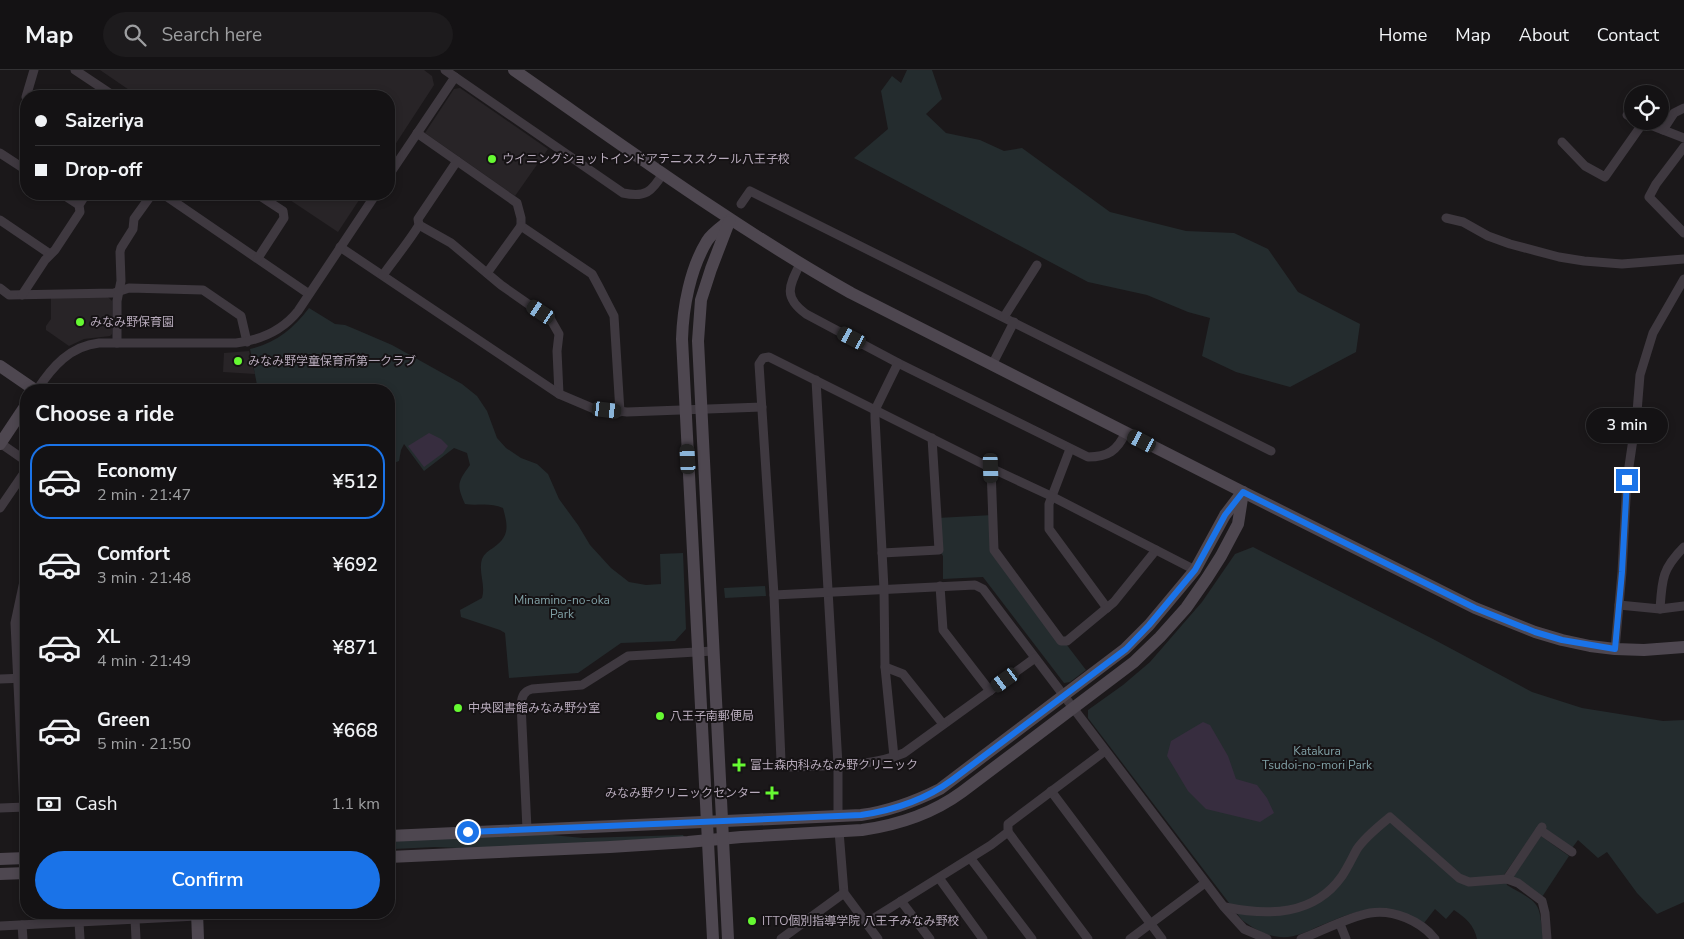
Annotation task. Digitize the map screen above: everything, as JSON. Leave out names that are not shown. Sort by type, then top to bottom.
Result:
[{"type":"street","points":[[28,90],[34,70]]},
{"type":"street","points":[[75,70],[105,90]]},
{"type":"street","points":[[445,70],[623,194],[636,196],[646,193],[656,185],[663,174]]},
{"type":"street","points":[[514,70],[730,220],[800,264],[906,322],[1475,608],[1535,632],[1562,640],[1615,649],[1684,648]]},
{"type":"street","points":[[395,166],[455,77]]},
{"type":"street","points":[[1669,121],[1674,113],[1684,108]]},
{"type":"street","points":[[1562,142],[1585,166],[1605,177],[1637,130]]},
{"type":"street","points":[[1663,130],[1684,138]]},
{"type":"street","points":[[417,133],[517,203],[521,226],[487,273]]},
{"type":"street","points":[[1684,147],[1656,184],[1649,197],[1684,233]]},
{"type":"street","points":[[0,153],[20,166]]},
{"type":"street","points":[[383,275],[402,247],[411,240],[419,225],[418,219],[457,161]]},
{"type":"street","points":[[741,204],[750,191],[1271,451]]},
{"type":"street","points":[[71,200],[79,205]]},
{"type":"street","points":[[22,295],[80,212],[79,205],[82,200]]},
{"type":"street","points":[[118,343],[116,301],[121,281],[121,248],[133,229],[134,218],[148,200]]},
{"type":"street","points":[[171,200],[309,294]]},
{"type":"street","points":[[258,258],[284,218],[283,211],[267,200]]},
{"type":"street","points":[[40,384],[53,367],[74,351],[94,344],[247,342],[269,335],[286,324],[298,312],[372,200]]},
{"type":"street","points":[[1446,218],[1463,222],[1488,236],[1510,244],[1559,257],[1622,264],[1684,259]]},
{"type":"street","points":[[0,220],[50,254]]},
{"type":"street","points":[[728,939],[698,340],[701,300],[730,220]]},
{"type":"street","points":[[713,939],[682,339],[687,296],[697,263],[708,240],[730,220]]},
{"type":"street","points":[[419,225],[451,244],[501,285],[551,320],[556,328],[559,340],[557,351],[559,394]]},
{"type":"street","points":[[521,226],[592,274],[600,287],[615,322],[620,412]]},
{"type":"street","points":[[340,247],[559,394],[588,407],[620,412],[762,407]]},
{"type":"street","points":[[800,264],[790,283],[790,294],[795,306],[806,314],[898,363],[1088,458],[1102,457],[1120,445],[1126,432]]},
{"type":"street","points":[[1004,317],[1036,265]]},
{"type":"street","points":[[1615,649],[1627,480],[1637,412],[1640,375],[1653,333],[1684,279]]},
{"type":"street","points":[[0,288],[9,295],[108,293],[129,288],[203,290],[241,316],[247,342]]},
{"type":"street","points":[[992,364],[1014,322]]},
{"type":"street","points":[[1034,658],[904,752],[894,757],[838,765],[790,767],[785,766],[781,762],[774,596],[760,364],[763,358],[770,356],[1195,570]]},
{"type":"street","points":[[894,757],[885,667],[884,589],[875,410],[898,363]]},
{"type":"street","points":[[0,366],[27,384]]},
{"type":"street","points":[[816,380],[838,765],[838,816]]},
{"type":"street","points":[[20,414],[0,443],[20,456]]},
{"type":"street","points":[[882,553],[939,550],[932,438]]},
{"type":"street","points":[[1070,449],[1051,496],[1049,504],[1049,529],[1107,608]]},
{"type":"street","points":[[991,468],[995,553],[1061,641],[1067,641],[1114,602],[1156,550]]},
{"type":"street","points":[[0,508],[20,479]]},
{"type":"street","points":[[395,836],[838,816],[879,812],[903,806],[940,789],[1126,649],[1156,618],[1195,570],[1225,515],[1243,492]]},
{"type":"street","points":[[395,857],[610,847],[839,831],[880,827],[906,821],[935,809],[962,792],[1074,709],[1134,662],[1160,637],[1186,608],[1207,578],[1238,524],[1243,492]]},
{"type":"street","points":[[1660,609],[1662,580],[1670,560],[1684,547]]},
{"type":"street","points":[[774,596],[940,586],[975,585],[983,589],[1224,907],[1244,929],[1267,939]]},
{"type":"street","points":[[940,586],[943,630],[990,691]]},
{"type":"street","points":[[20,600],[15,623],[20,662]]},
{"type":"street","points":[[1619,605],[1660,609],[1684,606]]},
{"type":"street","points":[[527,829],[521,704],[526,692],[532,689],[582,685],[628,656],[713,651]]},
{"type":"street","points":[[885,667],[903,674],[943,724]]},
{"type":"street","points":[[0,679],[20,678]]},
{"type":"street","points":[[1088,939],[1008,832],[1008,824],[1105,751]]},
{"type":"street","points":[[1051,791],[1162,939]]},
{"type":"street","points":[[0,808],[20,807]]},
{"type":"street","points":[[1224,907],[1245,912],[1271,913],[1286,911],[1309,904],[1322,896],[1342,876],[1358,848],[1390,817],[1459,878],[1469,882],[1507,879],[1518,883],[1542,901],[1547,939]]},
{"type":"street","points":[[1507,879],[1541,828],[1572,852]]},
{"type":"street","points":[[839,831],[844,894],[878,939]]},
{"type":"street","points":[[866,923],[971,859],[1008,832]]},
{"type":"street","points":[[0,859],[20,858]]},
{"type":"street","points":[[971,859],[1032,939]]},
{"type":"street","points":[[0,874],[20,873]]},
{"type":"street","points":[[939,878],[983,939]]},
{"type":"street","points":[[1130,939],[1205,883]]},
{"type":"street","points":[[782,939],[844,894]]},
{"type":"street","points":[[901,902],[930,939]]},
{"type":"street","points":[[1301,939],[1371,913],[1385,913],[1412,920],[1435,939]]},
{"type":"street","points":[[0,926],[135,919],[136,939]]},
{"type":"street","points":[[197,919],[198,939]]},
{"type":"street","points":[[80,922],[80,939]]},
{"type":"street","points":[[1340,924],[1346,939]]},
{"type":"street","points":[[22,925],[23,939]]},
{"type":"street","points":[[792,930],[799,939]]},
{"type":"shaded area","points":[[100,70],[424,70],[432,76],[434,85],[395,145],[395,90],[129,90]]},
{"type":"shaded area","points":[[460,88],[548,149],[515,196],[425,133],[454,89]]},
{"type":"shaded area","points":[[290,200],[359,200],[338,232]]},
{"type":"shaded area","name":"みなみ野保育園","points":[[51,297],[108,297],[112,301],[112,334],[110,336],[84,339],[69,346],[46,330],[46,326],[51,319]]},
{"type":"shaded area","name":"みなみ野学童保育所第一クラブ","points":[[249,351],[255,374],[223,372],[224,353]]},
{"type":"shaded area","points":[[429,433],[441,439],[448,446],[443,453],[424,467],[408,446]]},
{"type":"shaded area","points":[[1203,722],[1210,725],[1228,756],[1236,779],[1257,785],[1267,798],[1274,813],[1260,822],[1206,809],[1188,791],[1167,756],[1171,741]]},
{"type":"green space","points":[[907,70],[932,70],[942,99],[926,114],[946,133],[980,140],[1004,151],[1022,148],[1110,212],[1186,231],[1234,233],[1268,249],[1298,292],[1360,324],[1356,352],[1290,387],[1236,372],[1202,356],[1210,318],[1188,312],[1147,295],[1088,282],[854,158],[888,129],[881,91],[892,76],[901,83]]},
{"type":"green space","name":"Minamino-no-oka Park","points":[[309,308],[335,324],[345,325],[392,345],[462,384],[477,396],[487,411],[497,438],[506,448],[521,458],[537,464],[548,474],[559,499],[590,545],[611,568],[629,582],[646,585],[661,584],[660,554],[683,553],[686,629],[675,641],[621,643],[578,673],[509,678],[505,633],[461,617],[460,610],[482,598],[482,559],[486,553],[499,544],[505,535],[507,525],[503,508],[489,505],[465,504],[459,487],[463,475],[470,465],[467,453],[454,448],[424,471],[404,444],[399,461],[395,463],[395,384],[257,384],[250,349],[276,339],[297,322]]},
{"type":"green space","points":[[993,515],[994,550],[1086,670],[1070,682],[1064,683],[983,577],[943,579],[943,556],[939,550],[937,518]]},
{"type":"green space","name":"Katakura Tsudoi-no-mori Park","points":[[1253,547],[1532,692],[1582,708],[1663,721],[1684,720],[1684,902],[1657,914],[1637,893],[1607,852],[1598,858],[1578,840],[1572,848],[1539,825],[1504,875],[1507,885],[1526,896],[1536,905],[1539,910],[1543,939],[1477,939],[1469,922],[1454,910],[1446,919],[1435,909],[1424,923],[1409,915],[1395,911],[1370,909],[1345,916],[1290,937],[1264,933],[1242,920],[1088,718],[1088,710],[1123,685],[1150,662],[1202,602],[1235,554]]},
{"type":"green space","points":[[765,586],[766,596],[725,598],[724,588]]},
{"type":"green space","points":[[542,834],[583,838],[683,835],[684,837],[479,849],[435,847],[395,849],[395,841]]},
{"type":"green space","points":[[1541,836],[1569,856],[1542,897],[1513,877]]},
{"type":"place","name":"ウイニングショットインドアテニススクール八王子校","points":[[492,159]]},
{"type":"place","name":"みなみ野保育園","points":[[80,322]]},
{"type":"place","name":"みなみ野学童保育所第一クラブ","points":[[238,361]]},
{"type":"place","name":"中央図書館みなみ野分室","points":[[458,708]]},
{"type":"place","name":"八王子南郵便局","points":[[660,716]]},
{"type":"place","name":"富士森内科みなみ野クリニック","points":[[739,765]]},
{"type":"place","name":"みなみ野クリニックセンター","points":[[772,793]]},
{"type":"place","name":"ITTO個別指導学院 八王子みなみ野校","points":[[752,921]]},
{"type":"route","points":[[468,832],[861,815],[903,806],[922,798],[940,789],[1126,649],[1174,597],[1195,570],[1225,515],[1243,492],[1475,608],[1535,632],[1562,640],[1615,649],[1626,520],[1627,480]]}]
